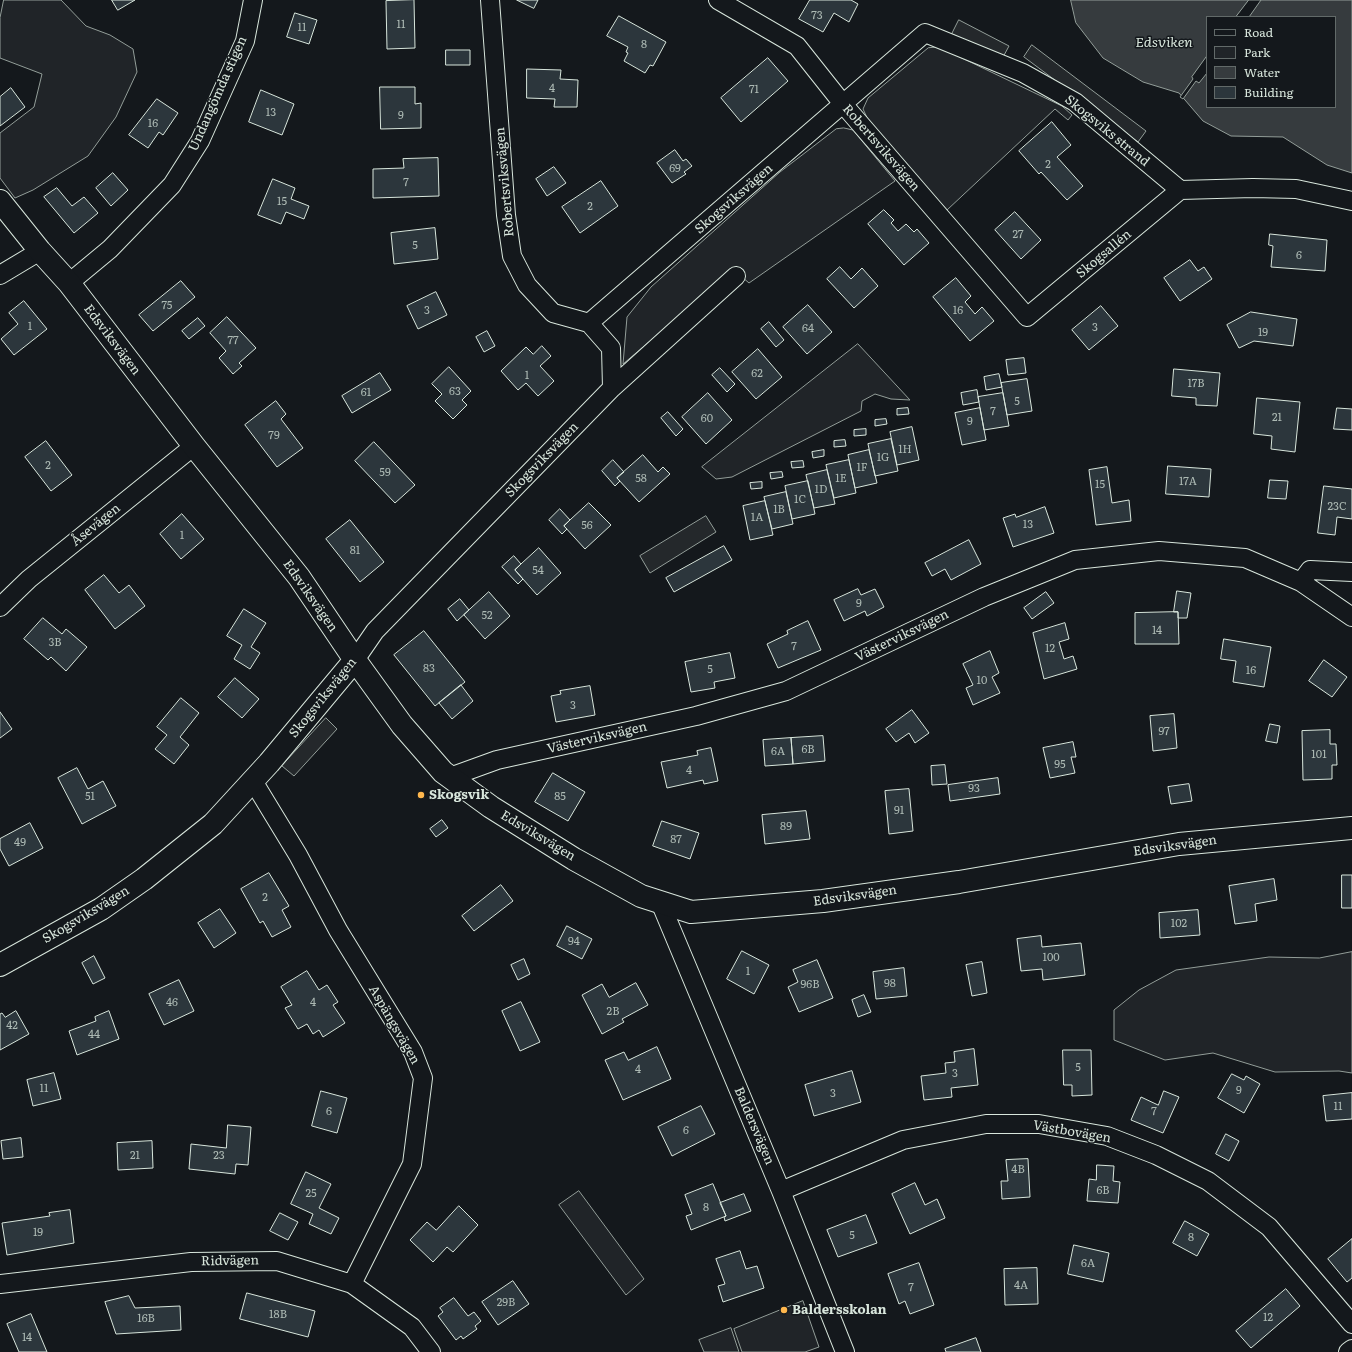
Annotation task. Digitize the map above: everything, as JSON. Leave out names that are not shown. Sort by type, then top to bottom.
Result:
[{"type":"street","name":"Undangömda stigen","points":[[69,283],[110,249],[172,185],[200,141],[245,41],[253,0]]},
{"type":"street","name":"Robertsviksvägen","points":[[490,0],[506,214],[512,256],[527,285],[552,313],[589,323]]},
{"type":"street","name":"Robertsviksvägen","points":[[718,0],[797,46],[843,104],[1028,317]]},
{"type":"street","name":"Skogsviks strand","points":[[843,104],[925,33],[1023,73],[1075,102],[1180,190]]},
{"type":"street","name":"Skogsviksvägen","points":[[589,323],[843,104]]},
{"type":"street","points":[[1180,190],[1253,188],[1296,189],[1352,201]]},
{"type":"street","name":"Skogsallén","points":[[1028,317],[1180,190]]},
{"type":"street","name":"Edsviksvägen","points":[[0,201],[40,251],[69,283],[194,446],[299,577],[354,660],[402,725],[443,772],[491,807],[574,859],[641,896],[691,912],[823,901],[959,882],[1179,844],[1352,828]]},
{"type":"street","points":[[0,274],[40,251]]},
{"type":"street","name":"Skogsviksvägen","points":[[0,965],[101,909],[144,879],[214,824],[269,763],[354,660],[375,632],[612,388],[736,276]]},
{"type":"street","points":[[589,323],[611,348],[612,388]]},
{"type":"street","name":"Åsevägen","points":[[0,607],[29,578],[194,446]]},
{"type":"street","name":"Västerviksvägen","points":[[450,777],[497,760],[696,716],[786,691],[984,597],[1075,560],[1159,552],[1245,558],[1301,582],[1352,617]]},
{"type":"street","points":[[1301,582],[1310,570],[1352,572]]},
{"type":"street","name":"Aspängsvägen","points":[[253,781],[298,855],[338,930],[413,1052],[423,1078],[412,1164],[352,1284]]},
{"type":"street","name":"Baldersvägen","points":[[660,902],[781,1191],[844,1352]]},
{"type":"street","name":"Västbovägen","points":[[781,1191],[903,1140],[986,1124],[1039,1124],[1107,1136],[1156,1155],[1208,1181],[1269,1227],[1352,1324]]},
{"type":"street","name":"Ridvägen","points":[[0,1284],[191,1262],[277,1261],[352,1284],[412,1328],[431,1352]]},
{"type":"street","points":[[1348,1352],[1352,1349]]},
{"type":"green space","points":[[4,0],[61,0],[86,26],[110,35],[133,49],[137,72],[116,117],[88,156],[33,190],[15,198],[0,178],[0,133],[34,107],[42,74],[0,58],[0,18]]},
{"type":"green space","points":[[939,47],[1062,106],[1072,115],[1068,120],[1055,109],[947,210],[871,126],[863,109],[868,98],[928,48]]},
{"type":"green space","points":[[844,128],[853,130],[895,181],[749,283],[734,270],[623,364],[627,317],[651,287],[780,172],[836,129]]},
{"type":"green space","points":[[858,344],[910,400],[891,399],[875,394],[862,401],[861,411],[732,477],[716,479],[702,467]]},
{"type":"green space","points":[[1352,952],[1352,1073],[1339,1071],[1275,1072],[1213,1053],[1165,1060],[1114,1040],[1114,1010],[1139,990],[1176,970],[1269,957],[1319,958]]},
{"type":"green space","points":[[579,1191],[644,1279],[626,1295],[559,1205]]},
{"type":"green space","points":[[803,1301],[819,1347],[805,1352],[742,1352],[734,1329]]},
{"type":"green space","points":[[731,1328],[739,1352],[704,1352],[699,1340]]},
{"type":"shaded area","points":[[959,20],[1009,46],[1002,59],[952,34]]},
{"type":"shaded area","points":[[1032,45],[1146,131],[1138,142],[1024,57]]},
{"type":"shaded area","points":[[706,516],[716,532],[650,573],[640,556]]},
{"type":"shaded area","points":[[326,718],[337,729],[294,776],[282,766]]},
{"type":"water","name":"Edsviken","points":[[1071,0],[1352,0],[1352,173],[1327,165],[1283,137],[1231,136],[1203,121],[1179,93],[1143,82],[1103,58],[1076,23]]},
{"type":"pier","points":[[1249,0],[1261,0],[1250,16],[1237,16]]},
{"type":"pier","points":[[1206,57],[1206,74],[1199,83],[1196,81],[1183,99],[1180,97],[1193,79],[1192,77]]},
{"type":"building","points":[[112,0],[135,0],[118,10]]},
{"type":"building","points":[[414,0],[415,48],[387,49],[386,1]]},
{"type":"building","points":[[517,0],[538,0],[534,8]]},
{"type":"building","points":[[810,0],[851,0],[858,4],[849,22],[834,13],[823,32],[799,19]]},
{"type":"building","points":[[295,13],[317,20],[309,44],[287,37]]},
{"type":"building","points":[[619,16],[666,42],[653,66],[650,65],[645,73],[624,61],[628,53],[626,52],[628,47],[607,36]]},
{"type":"building","points":[[446,50],[470,50],[470,65],[446,65]]},
{"type":"building","points":[[768,58],[788,81],[741,122],[721,98]]},
{"type":"building","points":[[527,69],[561,70],[560,79],[578,80],[577,107],[554,107],[555,99],[527,98]]},
{"type":"building","points":[[380,87],[415,87],[415,104],[421,103],[421,128],[381,129]]},
{"type":"building","points":[[11,88],[25,107],[0,126],[0,97]]},
{"type":"building","points":[[261,90],[294,104],[282,135],[249,122]]},
{"type":"building","points":[[157,99],[178,113],[163,135],[159,132],[148,148],[129,135]]},
{"type":"building","points":[[1052,122],[1071,145],[1057,157],[1083,186],[1067,200],[1041,172],[1039,174],[1019,151]]},
{"type":"building","points":[[675,150],[683,161],[686,159],[692,166],[684,172],[686,174],[672,183],[657,163]]},
{"type":"building","points":[[438,158],[439,196],[373,198],[373,169],[404,168],[403,159]]},
{"type":"building","points":[[554,167],[566,183],[547,196],[536,179]]},
{"type":"building","points":[[113,173],[128,190],[111,206],[96,188]]},
{"type":"building","points":[[273,179],[295,188],[291,199],[309,206],[304,219],[286,212],[281,224],[258,215]]},
{"type":"building","points":[[601,181],[618,206],[580,233],[562,207]]},
{"type":"building","points":[[57,188],[72,206],[84,197],[98,213],[74,233],[44,197]]},
{"type":"building","points":[[884,210],[894,220],[891,223],[898,231],[906,224],[914,232],[917,229],[929,243],[904,265],[868,224]]},
{"type":"building","points":[[1015,212],[1041,240],[1021,259],[995,230]]},
{"type":"building","points":[[435,228],[438,259],[394,264],[391,233]]},
{"type":"building","points":[[1270,234],[1327,240],[1325,271],[1271,267],[1273,246],[1269,245]]},
{"type":"building","points":[[1190,260],[1198,271],[1204,267],[1212,279],[1180,301],[1164,278]]},
{"type":"building","points":[[840,267],[851,279],[862,268],[878,286],[854,308],[827,279]]},
{"type":"building","points":[[956,278],[971,296],[965,302],[975,314],[982,307],[994,321],[970,341],[933,297]]},
{"type":"building","points":[[181,281],[195,297],[153,331],[139,315]]},
{"type":"building","points":[[436,292],[447,315],[418,329],[407,306]]},
{"type":"building","points":[[24,301],[47,329],[14,355],[1,339],[18,324],[9,313]]},
{"type":"building","points":[[808,305],[832,332],[807,354],[783,327]]},
{"type":"building","points":[[1101,306],[1118,326],[1089,350],[1072,330]]},
{"type":"building","points":[[1251,312],[1297,319],[1293,346],[1254,341],[1239,348],[1227,325]]},
{"type":"building","points":[[227,317],[256,348],[239,363],[242,366],[233,374],[219,358],[226,351],[210,333]]},
{"type":"building","points":[[198,318],[205,326],[189,339],[182,331]]},
{"type":"building","points":[[769,322],[784,340],[776,347],[761,329]]},
{"type":"building","points":[[487,331],[495,346],[484,352],[476,337]]},
{"type":"building","points":[[542,346],[551,356],[540,366],[554,381],[538,396],[526,383],[518,390],[501,371],[526,347],[533,354]]},
{"type":"building","points":[[758,349],[782,377],[756,399],[732,372]]},
{"type":"building","points":[[1024,358],[1026,373],[1008,375],[1006,360]]},
{"type":"building","points":[[449,367],[471,391],[462,400],[467,405],[453,419],[435,401],[442,394],[432,384]]},
{"type":"building","points":[[720,368],[735,384],[727,392],[712,375]]},
{"type":"building","points":[[1174,369],[1220,373],[1217,406],[1196,405],[1196,398],[1172,396]]},
{"type":"building","points":[[380,373],[391,390],[352,413],[342,396]]},
{"type":"building","points":[[999,374],[1002,387],[986,390],[984,377]]},
{"type":"building","points":[[1027,379],[1032,411],[1007,415],[1001,383]]},
{"type":"building","points":[[977,390],[979,402],[963,405],[961,393]]},
{"type":"building","points":[[708,393],[732,420],[706,444],[682,417]]},
{"type":"building","points":[[1003,393],[1009,426],[984,430],[978,397]]},
{"type":"building","points":[[1257,398],[1300,402],[1295,452],[1271,449],[1272,436],[1254,434]]},
{"type":"building","points":[[276,401],[286,414],[281,419],[303,448],[277,467],[245,425]]},
{"type":"building","points":[[908,408],[909,414],[897,415],[897,409]]},
{"type":"building","points":[[980,408],[986,440],[962,445],[955,413]]},
{"type":"building","points":[[1337,408],[1352,409],[1352,430],[1334,429]]},
{"type":"building","points":[[668,412],[683,429],[676,436],[661,418]]},
{"type":"building","points":[[886,419],[887,424],[875,426],[875,420]]},
{"type":"building","points":[[912,427],[919,460],[897,465],[890,432]]},
{"type":"building","points":[[866,429],[866,435],[854,436],[854,430]]},
{"type":"building","points":[[891,439],[898,471],[875,476],[868,444]]},
{"type":"building","points":[[845,440],[846,446],[834,447],[834,441]]},
{"type":"building","points":[[46,441],[72,475],[51,491],[25,457]]},
{"type":"building","points":[[374,442],[415,485],[395,503],[355,461]]},
{"type":"building","points":[[824,450],[824,456],[813,458],[812,452]]},
{"type":"building","points":[[869,450],[877,483],[855,488],[848,455]]},
{"type":"building","points":[[643,455],[658,472],[663,467],[670,474],[639,502],[617,478]]},
{"type":"building","points":[[613,460],[624,472],[617,478],[620,481],[615,486],[602,471]]},
{"type":"building","points":[[849,460],[856,493],[834,498],[826,465]]},
{"type":"building","points":[[803,461],[804,467],[792,468],[791,462]]},
{"type":"building","points":[[1168,466],[1211,469],[1209,497],[1166,494]]},
{"type":"building","points":[[1107,467],[1112,503],[1129,500],[1131,521],[1096,525],[1089,470]]},
{"type":"building","points":[[827,470],[835,504],[814,508],[806,475]]},
{"type":"building","points":[[782,472],[783,477],[771,479],[770,473]]},
{"type":"building","points":[[1270,480],[1288,481],[1286,499],[1268,498]]},
{"type":"building","points":[[808,481],[815,514],[792,519],[785,486]]},
{"type":"building","points":[[762,482],[762,488],[751,489],[750,483]]},
{"type":"building","points":[[1324,486],[1352,489],[1352,519],[1337,517],[1335,535],[1318,533]]},
{"type":"building","points":[[786,492],[793,524],[772,529],[764,497]]},
{"type":"building","points":[[765,501],[773,535],[750,540],[743,506]]},
{"type":"building","points":[[589,503],[611,525],[585,549],[564,526]]},
{"type":"building","points":[[1045,507],[1054,533],[1013,547],[1003,518],[1015,514],[1016,517]]},
{"type":"building","points":[[560,509],[570,520],[564,526],[567,529],[562,534],[549,520]]},
{"type":"building","points":[[182,514],[204,539],[181,559],[160,534]]},
{"type":"building","points":[[350,520],[384,562],[360,582],[326,539]]},
{"type":"building","points":[[969,540],[981,564],[951,580],[945,569],[932,576],[925,563]]},
{"type":"building","points":[[724,546],[732,560],[674,592],[666,578]]},
{"type":"building","points":[[539,548],[561,573],[537,595],[515,570]]},
{"type":"building","points":[[514,556],[521,564],[515,570],[523,579],[518,584],[502,567]]},
{"type":"building","points":[[104,575],[119,593],[129,585],[145,606],[115,629],[85,590]]},
{"type":"building","points":[[858,589],[861,595],[875,589],[884,607],[867,616],[865,611],[844,621],[834,600]]},
{"type":"building","points":[[1177,591],[1191,593],[1187,618],[1178,618],[1178,612],[1174,612]]},
{"type":"building","points":[[489,592],[510,616],[485,639],[464,615]]},
{"type":"building","points":[[1046,592],[1054,603],[1032,619],[1024,608]]},
{"type":"building","points":[[460,599],[469,610],[457,621],[448,609]]},
{"type":"building","points":[[244,609],[266,623],[251,647],[260,653],[250,669],[234,659],[242,645],[227,636]]},
{"type":"building","points":[[1178,612],[1179,644],[1135,644],[1135,613]]},
{"type":"building","points":[[43,618],[62,634],[66,629],[87,647],[66,671],[51,657],[48,660],[24,639]]},
{"type":"building","points":[[808,621],[821,650],[778,668],[767,644],[788,634],[787,631]]},
{"type":"building","points":[[1065,623],[1069,639],[1059,642],[1064,659],[1073,656],[1077,669],[1044,679],[1033,633]]},
{"type":"building","points":[[424,631],[465,682],[435,706],[394,655]]},
{"type":"building","points":[[1224,639],[1271,647],[1264,687],[1233,682],[1236,661],[1221,659]]},
{"type":"building","points":[[990,651],[999,673],[992,677],[1000,693],[973,705],[966,688],[973,685],[963,664]]},
{"type":"building","points":[[730,653],[735,678],[714,682],[715,688],[691,692],[685,662]]},
{"type":"building","points":[[1324,660],[1347,677],[1332,697],[1309,681]]},
{"type":"building","points":[[235,678],[259,699],[242,718],[218,697]]},
{"type":"building","points":[[461,685],[473,701],[452,719],[439,703]]},
{"type":"building","points":[[590,686],[595,715],[556,722],[551,696],[561,694],[560,691]]},
{"type":"building","points":[[181,698],[199,713],[180,737],[189,745],[174,764],[155,749],[167,735],[157,727]]},
{"type":"building","points":[[912,710],[929,733],[915,743],[909,733],[896,742],[886,729]]},
{"type":"building","points":[[0,712],[12,729],[0,738]]},
{"type":"building","points":[[1174,714],[1177,748],[1153,751],[1150,716]]},
{"type":"building","points":[[1270,724],[1280,726],[1277,743],[1266,741]]},
{"type":"building","points":[[1330,730],[1330,744],[1336,744],[1337,765],[1332,765],[1332,779],[1303,780],[1302,731]]},
{"type":"building","points":[[823,736],[825,761],[793,764],[791,738]]},
{"type":"building","points":[[791,738],[793,764],[765,766],[763,740]]},
{"type":"building","points":[[1073,742],[1076,757],[1071,757],[1075,773],[1050,778],[1043,748]]},
{"type":"building","points":[[711,748],[718,781],[704,784],[703,780],[667,788],[661,762],[698,755],[697,751]]},
{"type":"building","points":[[945,765],[947,784],[932,785],[931,766]]},
{"type":"building","points":[[77,768],[88,789],[103,781],[116,806],[82,824],[58,778]]},
{"type":"building","points":[[553,773],[585,792],[568,821],[535,802]]},
{"type":"building","points":[[998,778],[1000,794],[950,801],[948,785]]},
{"type":"building","points":[[1189,784],[1192,801],[1171,804],[1168,787]]},
{"type":"building","points":[[909,789],[913,831],[889,834],[885,791]]},
{"type":"building","points":[[806,811],[810,839],[765,844],[762,815]]},
{"type":"building","points":[[442,820],[448,828],[436,837],[430,829]]},
{"type":"building","points":[[662,821],[699,833],[690,859],[653,846]]},
{"type":"building","points":[[30,823],[43,848],[9,866],[0,849],[0,839]]},
{"type":"building","points":[[269,873],[289,906],[282,910],[291,927],[272,937],[263,921],[260,923],[241,889]]},
{"type":"building","points":[[1342,875],[1352,875],[1352,908],[1342,908]]},
{"type":"building","points":[[1274,879],[1277,900],[1255,904],[1257,921],[1235,924],[1229,886]]},
{"type":"building","points":[[501,885],[513,901],[474,931],[462,916]]},
{"type":"building","points":[[220,909],[236,933],[214,948],[198,923]]},
{"type":"building","points":[[1198,910],[1200,935],[1160,938],[1159,913]]},
{"type":"building","points":[[567,926],[592,939],[582,959],[557,946]]},
{"type":"building","points":[[1041,936],[1042,947],[1081,943],[1085,975],[1043,980],[1042,969],[1021,971],[1017,939]]},
{"type":"building","points":[[742,951],[769,965],[754,994],[727,979]]},
{"type":"building","points":[[94,956],[105,978],[93,984],[82,963]]},
{"type":"building","points":[[524,959],[530,974],[518,980],[511,965]]},
{"type":"building","points":[[817,960],[833,998],[799,1012],[788,987],[798,982],[793,970]]},
{"type":"building","points":[[982,962],[987,993],[972,996],[966,965]]},
{"type":"building","points":[[904,968],[907,996],[876,999],[873,972]]},
{"type":"building","points":[[307,971],[319,990],[327,985],[338,1002],[333,1005],[345,1023],[323,1037],[319,1030],[313,1034],[307,1024],[298,1029],[285,1008],[292,1005],[281,987]]},
{"type":"building","points":[[179,980],[194,1011],[164,1025],[149,994]]},
{"type":"building","points":[[636,983],[648,1005],[622,1019],[624,1022],[602,1034],[582,995],[602,984],[609,997]]},
{"type":"building","points":[[864,995],[871,1012],[858,1017],[852,1000]]},
{"type":"building","points":[[521,1002],[540,1042],[520,1051],[502,1011]]},
{"type":"building","points":[[16,1011],[29,1034],[0,1050],[0,1014],[2,1013],[5,1017]]},
{"type":"building","points":[[109,1011],[119,1039],[77,1055],[69,1031],[96,1021],[95,1017]]},
{"type":"building","points":[[657,1047],[671,1079],[623,1100],[605,1060],[624,1052],[628,1060]]},
{"type":"building","points":[[974,1049],[978,1085],[951,1088],[952,1097],[924,1100],[921,1076],[946,1073],[945,1063],[955,1062],[954,1052]]},
{"type":"building","points":[[1063,1050],[1091,1050],[1092,1095],[1072,1096],[1072,1085],[1064,1085]]},
{"type":"building","points":[[852,1071],[861,1102],[814,1116],[805,1085]]},
{"type":"building","points":[[54,1073],[61,1099],[33,1106],[27,1080]]},
{"type":"building","points":[[1232,1074],[1244,1080],[1246,1076],[1260,1084],[1244,1113],[1218,1098]]},
{"type":"building","points":[[321,1091],[347,1098],[337,1133],[312,1126]]},
{"type":"building","points":[[1164,1091],[1179,1097],[1163,1133],[1131,1120],[1141,1097],[1158,1105]]},
{"type":"building","points":[[1352,1093],[1352,1119],[1326,1121],[1323,1096]]},
{"type":"building","points":[[701,1106],[715,1134],[672,1156],[658,1127]]},
{"type":"building","points":[[228,1125],[251,1127],[248,1165],[236,1164],[235,1174],[189,1169],[191,1144],[226,1148]]},
{"type":"building","points":[[1226,1134],[1239,1141],[1229,1161],[1216,1154]]},
{"type":"building","points":[[21,1138],[23,1157],[3,1159],[1,1141]]},
{"type":"building","points":[[152,1141],[153,1168],[118,1170],[117,1143]]},
{"type":"building","points":[[1028,1159],[1030,1197],[1002,1199],[1001,1181],[1008,1181],[1006,1160]]},
{"type":"building","points":[[1097,1165],[1114,1166],[1113,1181],[1120,1182],[1118,1203],[1087,1201],[1089,1179],[1096,1180]]},
{"type":"building","points":[[306,1172],[331,1184],[319,1208],[339,1218],[331,1234],[309,1224],[313,1214],[291,1204]]},
{"type":"building","points":[[915,1183],[925,1205],[937,1199],[945,1218],[910,1234],[892,1194]]},
{"type":"building","points":[[713,1184],[726,1216],[691,1230],[686,1216],[692,1214],[685,1195]]},
{"type":"building","points":[[744,1194],[751,1211],[725,1221],[724,1217],[726,1216],[720,1203]]},
{"type":"building","points":[[459,1206],[478,1225],[453,1252],[447,1247],[433,1262],[410,1240],[427,1222],[436,1230]]},
{"type":"building","points":[[70,1210],[74,1243],[7,1255],[2,1223],[50,1216],[49,1213]]},
{"type":"building","points":[[280,1213],[298,1222],[288,1240],[270,1231]]},
{"type":"building","points":[[866,1215],[877,1243],[838,1257],[827,1230]]},
{"type":"building","points":[[1185,1221],[1209,1234],[1197,1256],[1173,1243]]},
{"type":"building","points":[[1352,1239],[1352,1278],[1347,1282],[1328,1259]]},
{"type":"building","points":[[1074,1245],[1109,1253],[1103,1282],[1068,1274]]},
{"type":"building","points":[[740,1251],[746,1269],[757,1266],[764,1288],[723,1302],[718,1286],[725,1284],[716,1259]]},
{"type":"building","points":[[919,1263],[934,1305],[910,1314],[905,1301],[899,1304],[888,1274]]},
{"type":"building","points":[[1037,1268],[1038,1304],[1005,1305],[1004,1269]]},
{"type":"building","points":[[513,1281],[529,1304],[498,1325],[482,1302]]},
{"type":"building","points":[[1286,1289],[1300,1306],[1251,1348],[1236,1331]]},
{"type":"building","points":[[247,1293],[315,1311],[308,1337],[240,1319]]},
{"type":"building","points":[[129,1296],[135,1308],[180,1306],[181,1330],[116,1334],[105,1302]]},
{"type":"building","points":[[454,1298],[468,1316],[474,1312],[481,1321],[475,1326],[477,1329],[463,1339],[461,1336],[456,1340],[438,1316],[443,1312],[440,1308]]},
{"type":"building","points":[[31,1314],[47,1352],[19,1352],[7,1324]]},
{"type":"building","points":[[976,1338],[981,1352],[946,1352],[945,1349]]},
{"type":"place","name":"Skogsvik","points":[[421,795]]},
{"type":"place","name":"Baldersskolan","points":[[784,1310]]}]
